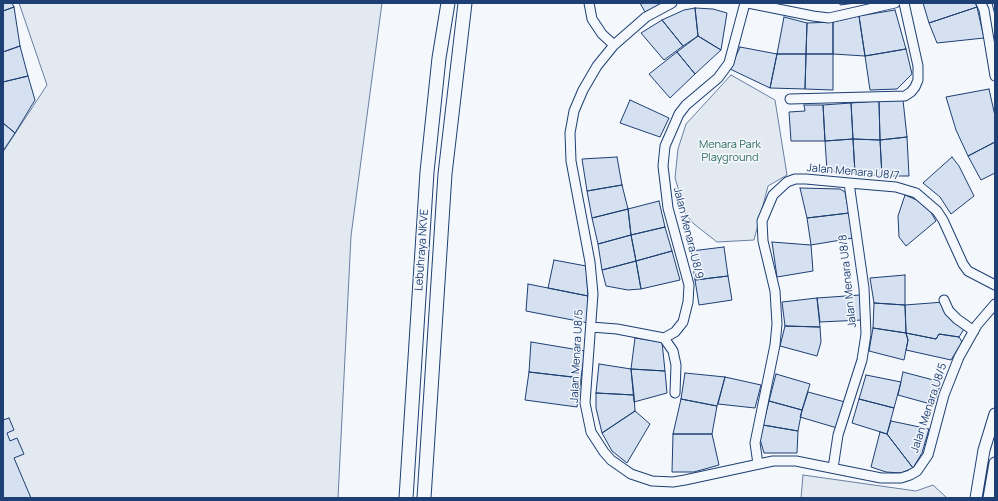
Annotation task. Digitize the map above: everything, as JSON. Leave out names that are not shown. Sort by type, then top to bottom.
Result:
[{"type":"highway","name":"Lebuhraya NKVE","points":[[406,498],[427,172],[439,58],[448,3]]},
{"type":"highway","name":"Lebuhraya NKVE","points":[[424,498],[445,174],[465,3]]},
{"type":"main road","points":[[976,498],[984,450],[995,414]]},
{"type":"main road","points":[[989,498],[995,463]]},
{"type":"street","points":[[589,3],[590,12],[594,23],[614,45]]},
{"type":"street","name":"Jalan Menara U8/5","points":[[672,3],[646,17],[614,45],[597,66],[583,90],[574,111],[569,138],[570,161],[590,262],[593,294],[585,393],[587,421],[600,447],[620,467],[641,478],[652,481],[674,482],[773,461],[796,461],[881,478],[901,478],[917,471],[928,455],[950,378],[959,357],[974,331],[995,304]]},
{"type":"street","points":[[746,3],[829,18],[895,3]]},
{"type":"street","name":"Jalan Menara U8/9","points":[[664,338],[675,332],[683,322],[688,302],[689,285],[668,208],[663,166],[664,146],[679,114],[686,105],[718,78],[729,63],[746,3]]},
{"type":"street","points":[[790,99],[905,96],[911,92],[918,80],[918,66],[904,3]]},
{"type":"street","points":[[981,3],[992,39],[995,76]]},
{"type":"street","name":"Jalan Menara U8/7","points":[[758,464],[755,442],[775,346],[778,324],[777,302],[761,231],[765,212],[773,195],[786,182],[795,179],[806,179],[906,189],[924,198],[944,220],[963,264],[968,271],[995,285]]},
{"type":"street","name":"Jalan Menara U8/8","points":[[833,468],[838,435],[862,360],[866,334],[864,288],[849,183]]},
{"type":"street","points":[[944,300],[949,311],[957,319],[974,331]]},
{"type":"street","points":[[591,327],[617,329],[664,338],[673,351],[676,365],[675,393]]},
{"type":"green space","points":[[19,3],[382,3],[351,236],[338,498],[3,498],[3,152],[47,85]]},
{"type":"green space","name":"Menara Park Playground","points":[[731,75],[775,100],[787,175],[768,186],[754,240],[717,242],[694,224],[686,215],[675,178],[678,149],[686,124]]},
{"type":"green space","points":[[803,475],[916,491],[933,485],[947,498],[801,498]]},
{"type":"building","points":[[3,3],[12,3],[14,7],[3,11]]},
{"type":"building","points":[[640,3],[664,3],[645,12]]},
{"type":"building","points":[[840,3],[855,3],[840,5]]},
{"type":"building","points":[[923,3],[975,3],[977,7],[929,23]]},
{"type":"building","points":[[992,3],[995,3],[995,15]]},
{"type":"building","points":[[14,7],[20,46],[3,52],[3,11]]},
{"type":"building","points":[[977,7],[984,38],[937,43],[929,23]]},
{"type":"building","points":[[695,8],[713,9],[727,13],[721,50],[698,36]]},
{"type":"building","points":[[695,8],[698,36],[683,46],[662,20],[684,10]]},
{"type":"building","points":[[895,10],[906,49],[865,56],[859,16]]},
{"type":"building","points":[[859,16],[865,56],[833,54],[833,22]]},
{"type":"building","points":[[784,17],[807,23],[806,54],[777,54]]},
{"type":"building","points":[[662,20],[683,46],[664,60],[641,33]]},
{"type":"building","points":[[833,22],[833,54],[806,54],[807,23]]},
{"type":"building","points":[[698,36],[721,50],[695,74],[677,52]]},
{"type":"building","points":[[20,46],[28,76],[3,82],[3,52]]},
{"type":"building","points":[[740,47],[777,54],[770,88],[730,69]]},
{"type":"building","points":[[906,49],[912,74],[897,89],[870,90],[865,56]]},
{"type":"building","points":[[677,52],[695,74],[670,98],[649,74]]},
{"type":"building","points":[[777,54],[806,54],[805,89],[770,88]]},
{"type":"building","points":[[806,54],[833,54],[833,90],[805,89]]},
{"type":"building","points":[[28,76],[35,100],[15,133],[3,123],[3,82]]},
{"type":"building","points":[[989,89],[995,116],[995,142],[968,156],[956,130],[946,97]]},
{"type":"building","points":[[630,100],[669,118],[660,137],[620,123]]},
{"type":"building","points":[[903,100],[907,137],[880,140],[879,101]]},
{"type":"building","points":[[879,101],[880,140],[853,139],[851,103]]},
{"type":"building","points":[[851,103],[853,139],[825,141],[823,105]]},
{"type":"building","points":[[804,105],[823,105],[825,141],[791,141],[789,112],[805,111]]},
{"type":"building","points":[[3,123],[15,133],[3,151]]},
{"type":"building","points":[[907,137],[909,176],[882,176],[880,140]]},
{"type":"building","points":[[853,139],[855,173],[827,171],[825,141]]},
{"type":"building","points":[[853,139],[880,140],[882,176],[855,173]]},
{"type":"building","points":[[995,142],[995,173],[981,180],[968,156]]},
{"type":"building","points":[[617,157],[622,185],[587,191],[582,159]]},
{"type":"building","points":[[952,157],[959,166],[974,196],[951,214],[940,197],[923,183]]},
{"type":"building","points":[[622,185],[628,209],[592,218],[587,191]]},
{"type":"building","points":[[800,188],[840,189],[845,192],[849,213],[807,218]]},
{"type":"building","points":[[905,195],[926,204],[936,221],[906,246],[899,237],[898,216]]},
{"type":"building","points":[[659,201],[665,227],[631,235],[628,209]]},
{"type":"building","points":[[628,209],[631,235],[598,244],[592,218]]},
{"type":"building","points":[[849,213],[853,238],[811,245],[807,218]]},
{"type":"building","points":[[665,227],[672,251],[636,261],[631,235]]},
{"type":"building","points":[[631,235],[636,261],[602,270],[598,244]]},
{"type":"building","points":[[772,242],[811,245],[813,271],[777,277]]},
{"type":"building","points":[[724,247],[728,276],[695,280],[691,251]]},
{"type":"building","points":[[672,251],[680,280],[641,289],[636,261]]},
{"type":"building","points":[[554,260],[586,266],[588,296],[548,288]]},
{"type":"building","points":[[636,261],[641,289],[628,290],[606,286],[602,270]]},
{"type":"building","points":[[905,275],[905,305],[874,303],[870,278]]},
{"type":"building","points":[[728,276],[732,300],[699,305],[695,280]]},
{"type":"building","points":[[528,284],[588,296],[588,323],[526,311]]},
{"type":"building","points":[[860,295],[862,320],[820,322],[817,298]]},
{"type":"building","points":[[817,298],[820,327],[785,326],[782,302]]},
{"type":"building","points":[[944,302],[946,313],[950,319],[964,329],[959,337],[939,334],[936,339],[906,333],[905,305]]},
{"type":"building","points":[[874,303],[905,305],[906,333],[873,328]]},
{"type":"building","points":[[785,326],[820,327],[821,342],[817,356],[780,346]]},
{"type":"building","points":[[873,328],[906,333],[908,340],[904,360],[869,351]]},
{"type":"building","points":[[906,333],[936,339],[939,334],[959,337],[962,342],[951,360],[906,350],[908,340]]},
{"type":"building","points":[[635,338],[662,342],[665,371],[631,369]]},
{"type":"building","points":[[531,342],[585,351],[581,378],[529,372]]},
{"type":"building","points":[[599,364],[631,369],[634,395],[596,393]]},
{"type":"building","points":[[631,369],[665,371],[667,393],[634,402]]},
{"type":"building","points":[[529,372],[581,378],[577,407],[525,400]]},
{"type":"building","points":[[903,372],[941,382],[934,405],[898,395]]},
{"type":"building","points":[[685,373],[725,377],[717,406],[681,399]]},
{"type":"building","points":[[776,374],[810,384],[802,410],[769,401]]},
{"type":"building","points":[[866,375],[901,382],[894,408],[859,399]]},
{"type":"building","points":[[725,377],[761,385],[755,408],[718,404]]},
{"type":"building","points":[[808,392],[845,402],[837,428],[800,417]]},
{"type":"building","points":[[596,393],[634,395],[635,411],[602,433],[596,408]]},
{"type":"building","points":[[681,399],[717,406],[712,434],[673,434]]},
{"type":"building","points":[[859,399],[894,408],[887,434],[852,423]]},
{"type":"building","points":[[769,401],[802,410],[798,431],[763,425]]},
{"type":"building","points":[[635,411],[650,424],[627,463],[612,451],[602,433]]},
{"type":"building","points":[[9,418],[14,430],[7,433],[10,441],[17,438],[24,454],[14,458],[31,498],[3,498],[3,420]]},
{"type":"building","points":[[891,421],[929,429],[922,453],[913,468],[887,434]]},
{"type":"building","points":[[763,425],[798,431],[797,453],[764,453],[760,439]]},
{"type":"building","points":[[880,432],[887,434],[913,468],[901,473],[886,472],[871,467]]},
{"type":"building","points":[[673,434],[712,434],[719,465],[694,472],[672,472]]}]
